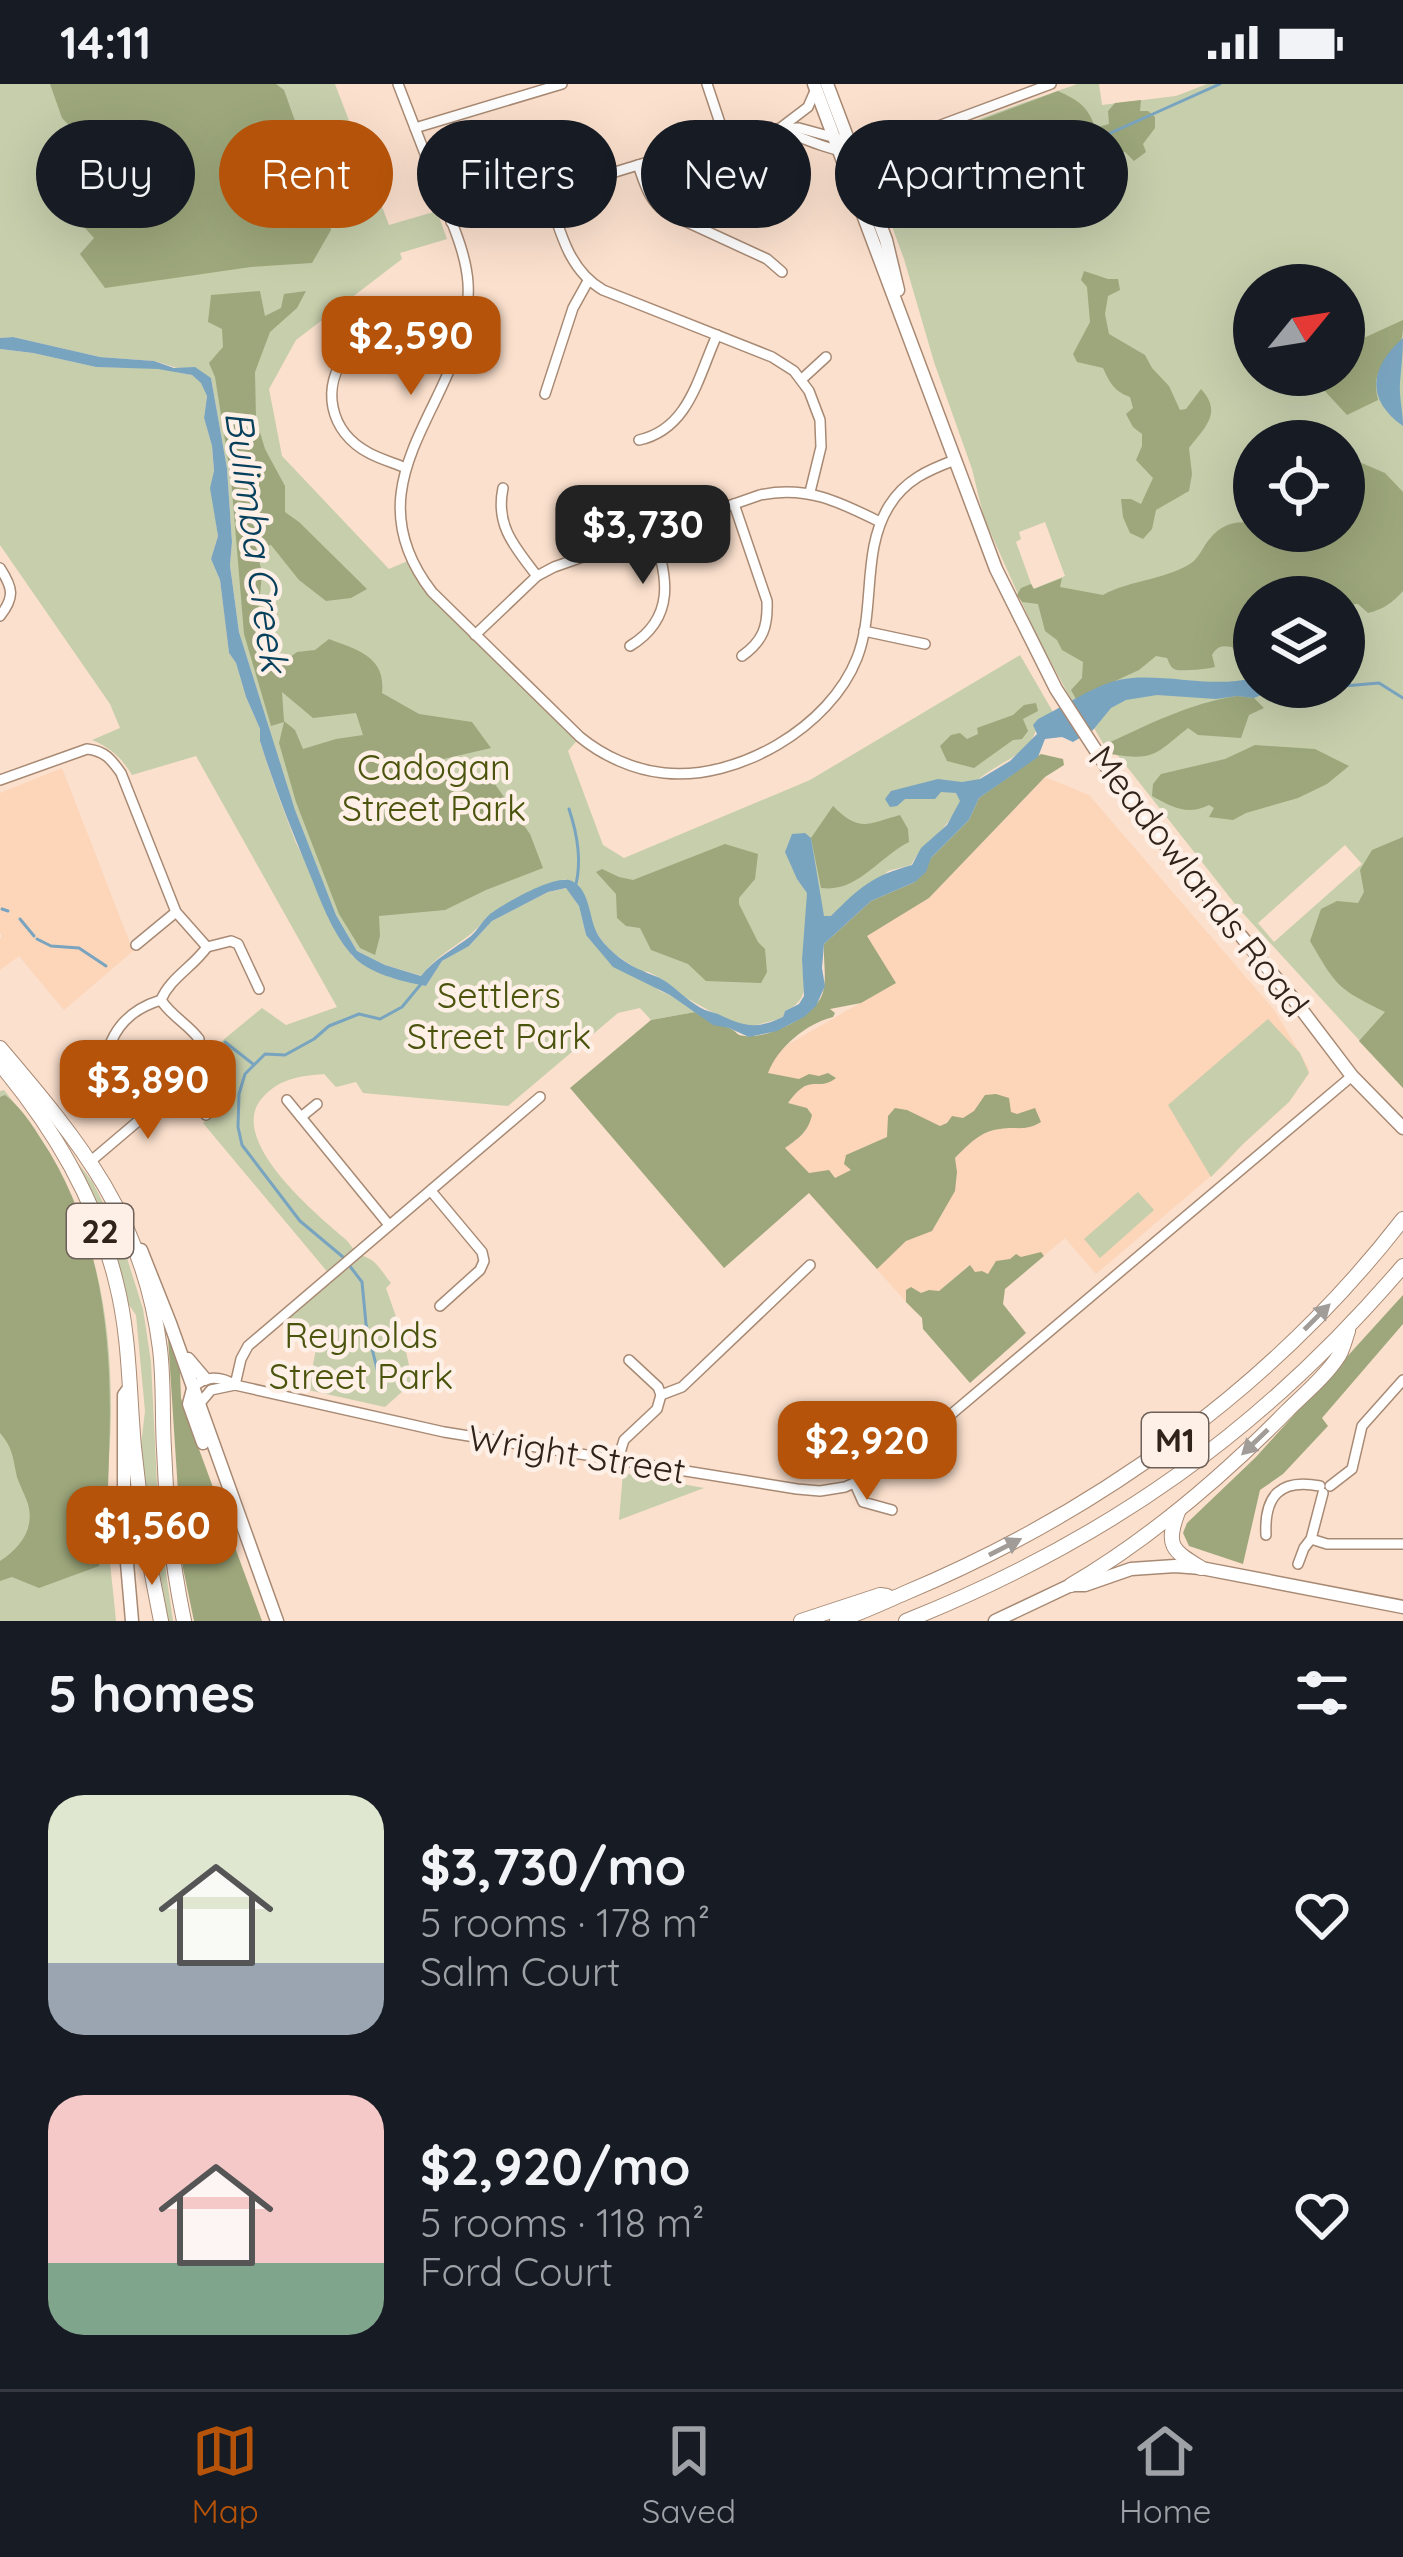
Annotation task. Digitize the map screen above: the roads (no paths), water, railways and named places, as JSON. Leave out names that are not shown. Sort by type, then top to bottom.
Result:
[{"type":"highway","name":"22","points":[[0,1048],[91,1161],[119,1210],[149,1289],[160,1346],[169,1524],[184,1621]]},
{"type":"highway","name":"22","points":[[0,1064],[57,1140],[92,1208],[120,1297],[142,1517],[161,1621]]},
{"type":"highway","name":"M1","points":[[837,1621],[964,1568],[1047,1525],[1154,1456],[1240,1389],[1300,1333],[1403,1219]]},
{"type":"highway","name":"M1","points":[[906,1621],[1000,1580],[1135,1506],[1220,1445],[1314,1363],[1403,1266]]},
{"type":"highway","points":[[1071,1586],[1178,1512],[1252,1446],[1340,1355],[1349,1326]]},
{"type":"highway","points":[[1178,1512],[1172,1543],[1179,1554],[1202,1568]]},
{"type":"highway","points":[[801,1621],[880,1595],[898,1596]]},
{"type":"main road","name":"Meadowlands Road","points":[[819,86],[835,124]]},
{"type":"main road","name":"Meadowlands Road","points":[[872,228],[996,569],[1056,689],[1139,813],[1352,1076],[1403,1128]]},
{"type":"main road","name":"Meadowlands Road","points":[[881,228],[913,350]]},
{"type":"main road","points":[[135,1246],[145,1255],[182,1355],[199,1383],[200,1404],[273,1621]]},
{"type":"main road","points":[[199,1383],[189,1399],[190,1408],[273,1621]]},
{"type":"main road","points":[[130,1388],[124,1395],[123,1495],[132,1621]]},
{"type":"main road","points":[[995,1621],[1071,1586],[1144,1567],[1202,1568],[1403,1606]]},
{"type":"street","points":[[398,84],[417,133]]},
{"type":"street","points":[[503,84],[508,101]]},
{"type":"street","points":[[415,128],[562,84]]},
{"type":"street","points":[[707,84],[719,120]]},
{"type":"street","points":[[954,120],[1051,84]]},
{"type":"street","points":[[791,120],[808,107],[819,86]]},
{"type":"street","points":[[617,170],[641,163]]},
{"type":"street","points":[[638,164],[654,204],[766,259],[782,272]]},
{"type":"street","points":[[453,228],[465,261],[467,313],[461,339],[406,468],[400,517],[410,560],[432,592],[599,752],[638,767],[680,774],[731,764],[795,735],[826,708],[856,660],[875,541],[890,503],[924,472],[955,460]]},
{"type":"street","points":[[559,228],[576,268],[588,281],[772,357],[802,379],[816,405],[822,433],[810,492]]},
{"type":"street","points":[[545,394],[573,308],[588,281]]},
{"type":"street","points":[[639,440],[654,437],[677,421],[717,335]]},
{"type":"street","points":[[348,352],[337,366],[330,394],[338,422],[368,453],[406,468]]},
{"type":"street","points":[[802,379],[826,357]]},
{"type":"street","points":[[503,488],[504,531],[537,576]]},
{"type":"street","points":[[475,634],[537,576],[569,560],[778,491],[810,492],[880,522]]},
{"type":"street","points":[[734,504],[768,616],[760,640],[742,656]]},
{"type":"street","points":[[629,646],[654,624],[665,596],[664,567],[653,532]]},
{"type":"street","points":[[0,568],[13,594],[0,616]]},
{"type":"street","points":[[864,631],[925,644]]},
{"type":"street","points":[[0,780],[87,749],[109,757],[121,773],[176,912],[207,947]]},
{"type":"street","points":[[136,945],[176,912]]},
{"type":"street","points":[[161,1000],[166,986],[197,962],[207,947],[231,941],[238,944],[259,989]]},
{"type":"street","points":[[161,1000],[199,1039]]},
{"type":"street","points":[[111,1042],[117,1028],[142,1006],[161,1000]]},
{"type":"street","name":"Wright Street","points":[[199,1383],[220,1378],[445,1432],[797,1490],[855,1484],[903,1455],[1352,1076]]},
{"type":"street","points":[[91,1161],[170,1094],[187,1093],[206,1115]]},
{"type":"street","points":[[200,1404],[211,1390],[235,1384],[248,1346],[540,1097]]},
{"type":"street","points":[[287,1100],[389,1226]]},
{"type":"street","points":[[301,1118],[317,1104]]},
{"type":"street","points":[[431,1191],[482,1252],[484,1261],[440,1306]]},
{"type":"street","points":[[618,1460],[623,1440],[657,1408],[662,1395],[682,1387],[810,1265]]},
{"type":"street","points":[[628,1360],[662,1395]]},
{"type":"street","points":[[1298,1564],[1311,1539],[1324,1488],[1352,1469],[1362,1426],[1403,1380]]},
{"type":"street","points":[[855,1484],[863,1502],[892,1510]]},
{"type":"street","points":[[1266,1535],[1267,1506],[1277,1492],[1297,1484],[1324,1488]]},
{"type":"street","points":[[1311,1539],[1327,1544],[1403,1544]]},
{"type":"water","points":[[0,338],[100,357],[195,367],[211,378],[227,468],[230,565],[239,632],[295,810],[336,915],[357,951],[421,976],[496,910],[554,881],[572,881],[583,892],[600,938],[625,962],[665,981],[705,1010],[745,1024],[774,1021],[804,996],[807,893],[785,852],[792,834],[805,833],[811,838],[824,916],[831,916],[867,884],[912,865],[921,848],[947,825],[960,801],[956,793],[941,792],[935,799],[905,799],[890,807],[885,799],[891,791],[938,779],[980,779],[1010,761],[1037,734],[1033,725],[1038,719],[1120,680],[1233,681],[1233,697],[1157,695],[1126,700],[1073,742],[1062,737],[1045,739],[1038,757],[979,798],[969,820],[931,858],[926,872],[915,882],[871,901],[824,944],[825,986],[816,1006],[777,1031],[749,1037],[713,1025],[670,995],[613,967],[586,935],[579,906],[566,888],[548,892],[492,921],[469,946],[442,961],[426,986],[396,979],[358,961],[332,925],[283,807],[260,729],[229,653],[220,580],[211,559],[218,536],[210,488],[212,446],[204,418],[207,396],[201,383],[192,375],[158,369],[96,367],[0,349]]},
{"type":"water","points":[[1403,338],[1403,426],[1382,405],[1376,383],[1384,360]]},
{"type":"waterway","points":[[1128,125],[1220,84]]},
{"type":"waterway","points":[[1365,684],[1379,683],[1403,698]]},
{"type":"waterway","points":[[569,809],[578,846],[576,884]]},
{"type":"waterway","points":[[2,909],[8,911]]},
{"type":"waterway","points":[[20,919],[34,936]]},
{"type":"waterway","points":[[37,939],[51,946],[79,948],[106,966]]},
{"type":"waterway","points":[[343,1257],[300,1221],[242,1145],[239,1094],[245,1074],[265,1054],[285,1055],[329,1026],[359,1014],[380,1019],[402,1007],[421,984]]},
{"type":"waterway","points":[[225,1042],[253,1064]]},
{"type":"waterway","points":[[349,1265],[362,1282],[379,1377]]},
{"type":"water label","name":"Bulimba Creek","points":[[257,541]]},
{"type":"park label","name":"Cadogan Street Park","points":[[434,788]]},
{"type":"park label","name":"Settlers Street Park","points":[[499,1016]]},
{"type":"park label","name":"Reynolds Street Park","points":[[361,1356]]}]
